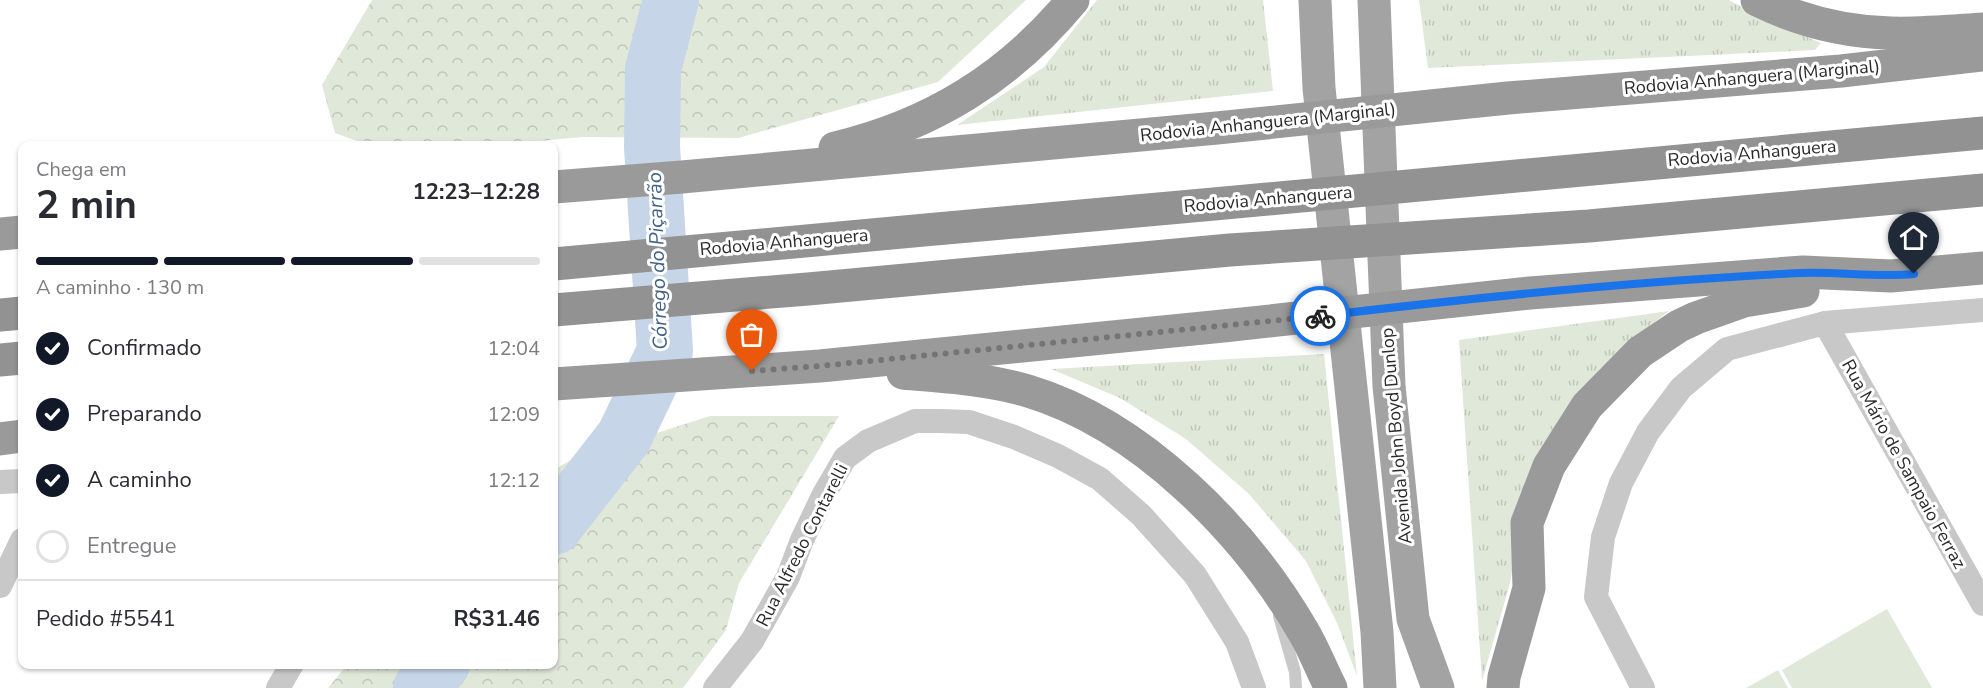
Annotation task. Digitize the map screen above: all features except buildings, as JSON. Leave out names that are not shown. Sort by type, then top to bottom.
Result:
[{"type":"highway","points":[[738,172],[840,147],[890,132],[932,114],[961,99],[1015,61],[1036,42],[1073,0]]},
{"type":"highway","points":[[1757,0],[1810,21],[1862,30],[1913,33],[1983,29]]},
{"type":"highway","name":"Rodovia Anhanguera (Marginal)","points":[[558,187],[1217,128],[1508,98],[1841,71],[1983,55]]},
{"type":"highway","name":"Rodovia Anhanguera","points":[[558,264],[1983,133]]},
{"type":"highway","points":[[558,310],[1230,250],[1589,226],[1983,190]]},
{"type":"highway","points":[[0,234],[18,232]]},
{"type":"highway","points":[[1503,688],[1504,677],[1529,588],[1527,523],[1549,466],[1587,406],[1604,386],[1640,352],[1659,338],[1696,318],[1744,302],[1891,276],[1983,268]]},
{"type":"highway","points":[[558,384],[820,366],[1530,293],[1803,272],[1891,276]]},
{"type":"highway","points":[[0,315],[18,313]]},
{"type":"highway","points":[[0,360],[18,358]]},
{"type":"highway","points":[[820,366],[970,379],[1029,391],[1076,410],[1127,439],[1150,456],[1230,530],[1264,572],[1304,632],[1330,688]]},
{"type":"highway","points":[[0,439],[18,437]]},
{"type":"main road","name":"Avenida John Boyd Dunlop","points":[[1315,0],[1319,88],[1372,584],[1380,688]]},
{"type":"main road","name":"Avenida John Boyd Dunlop","points":[[1374,0],[1389,386],[1413,619],[1438,688]]},
{"type":"street","points":[[1643,688],[1596,597],[1603,537],[1621,483],[1648,432],[1681,388],[1726,349],[1825,323],[1983,310]]},
{"type":"street","name":"Rua Mário de Sampaio Ferraz","points":[[1825,323],[1983,604]]},
{"type":"street","name":"Rua Alfredo Contarelli","points":[[715,688],[757,632],[788,577],[802,540],[824,494],[846,458],[868,441],[907,425],[915,422],[940,421],[969,422],[1014,437],[1058,456],[1100,479],[1141,515],[1195,575],[1236,642],[1254,688]]},
{"type":"street","points":[[0,482],[18,481]]},
{"type":"street","points":[[0,586],[18,548]]},
{"type":"street","points":[[278,688],[289,669]]},
{"type":"lane","points":[[1264,572],[1277,607],[1295,672],[1296,688]]},
{"type":"green space","points":[[372,0],[1026,0],[938,82],[738,138],[582,137],[540,141],[357,141],[335,133],[322,85]]},
{"type":"green space","points":[[1097,0],[1263,0],[1273,91],[957,125],[1044,67]]},
{"type":"green space","points":[[1419,0],[1729,0],[1758,16],[1821,43],[1815,50],[1428,68]]},
{"type":"green space","points":[[1669,311],[1622,348],[1519,531],[1510,583],[1482,681],[1459,340]]},
{"type":"green space","points":[[1324,354],[1357,676],[1337,623],[1306,561],[1249,494],[1186,439],[1120,398],[1051,369]]},
{"type":"green space","points":[[710,416],[839,416],[739,583],[726,630],[683,688],[328,688],[344,669],[558,669],[558,468],[569,461]]},
{"type":"green space","points":[[1887,609],[1932,688],[1792,688],[1782,670]]},
{"type":"green space","points":[[1778,670],[1788,688],[1746,688]]},
{"type":"waterway","name":"Córrego do Piçarrão","points":[[558,522],[624,437],[665,351],[652,147],[653,69],[671,0]]},
{"type":"waterway","name":"Córrego do Piçarrão","points":[[421,688],[438,669]]},
{"type":"way so far","points":[[752,371],[1320,316]]},
{"type":"route","points":[[1320,316],[1530,293],[1803,272],[1891,276],[1914,274]]}]
